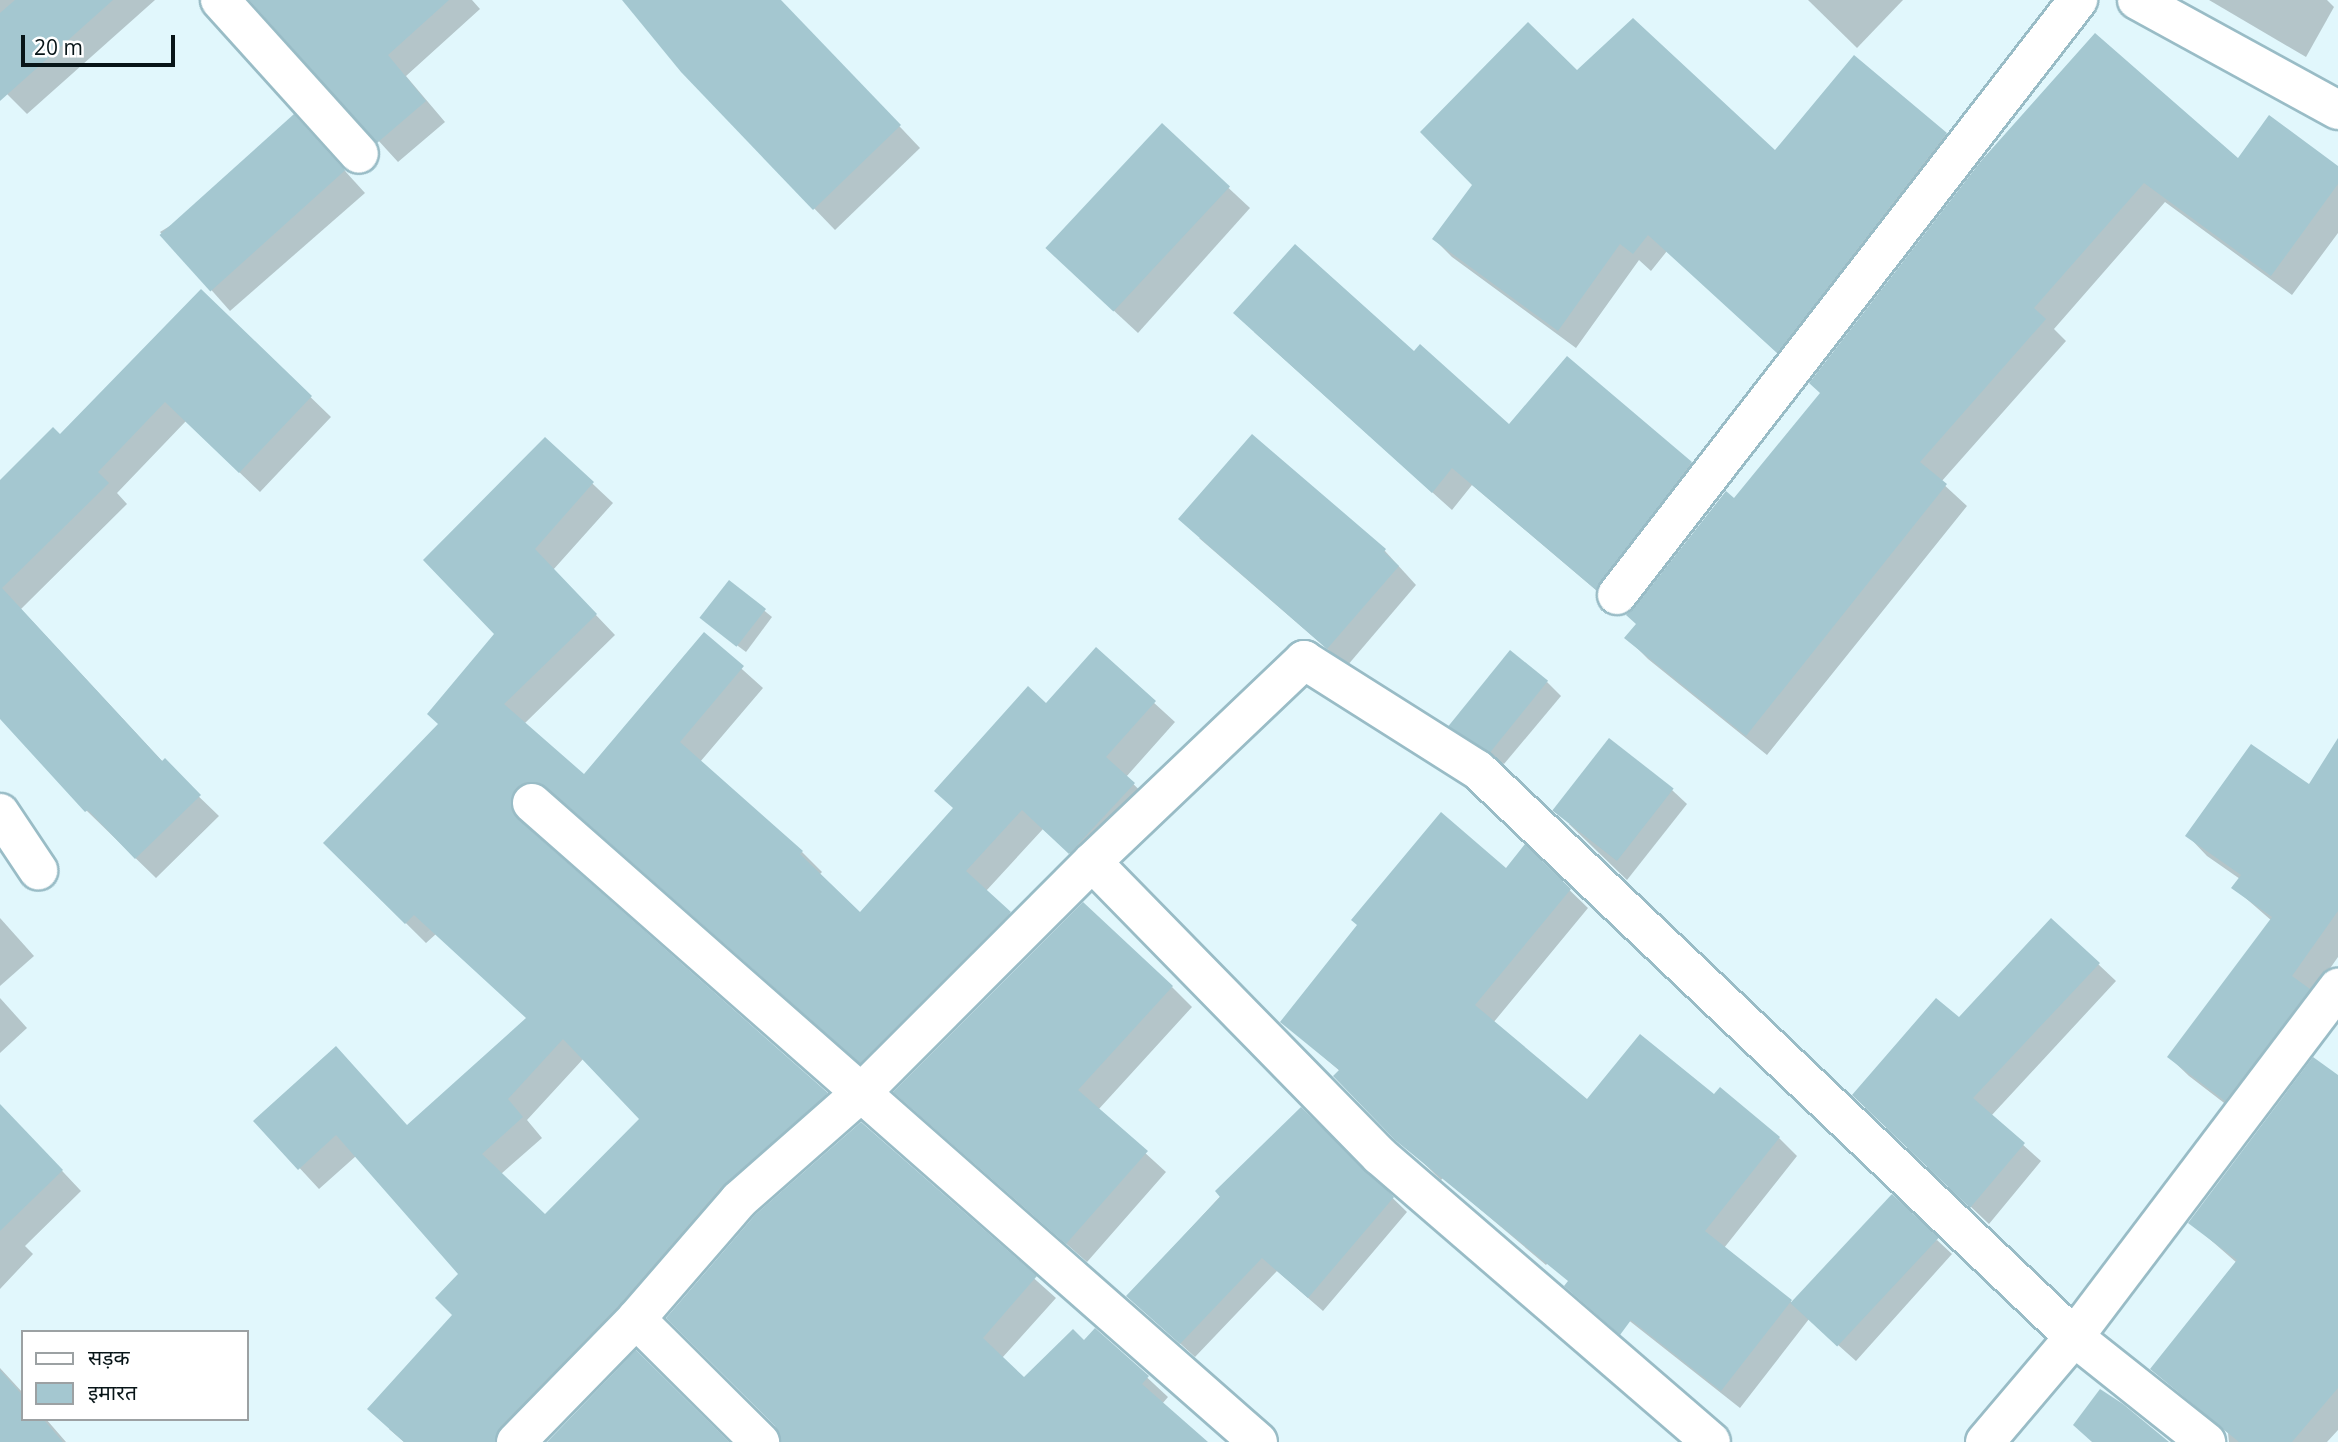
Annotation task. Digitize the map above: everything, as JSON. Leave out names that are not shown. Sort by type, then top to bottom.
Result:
[{"type":"street","points":[[220,0],[359,154]]},
{"type":"street","points":[[1617,595],[2078,0]]},
{"type":"street","points":[[2137,0],[2338,110]]},
{"type":"street","points":[[516,1442],[636,1319],[739,1200],[861,1093],[1092,862],[1304,660],[1478,770],[2074,1337],[2206,1442]]},
{"type":"street","points":[[531,803],[1258,1442]]},
{"type":"street","points":[[0,813],[38,870]]},
{"type":"street","points":[[1092,862],[1380,1156],[1711,1442]]},
{"type":"street","points":[[1985,1442],[2074,1337],[2338,988]]},
{"type":"street","points":[[636,1319],[760,1442]]},
{"type":"building","points":[[15,0],[113,0],[0,101],[0,13]]},
{"type":"building","points":[[249,0],[449,0],[388,55],[426,101],[377,143]]},
{"type":"building","points":[[622,0],[781,0],[901,125],[813,210],[681,72]]},
{"type":"building","points":[[1633,18],[1775,150],[1854,55],[1947,133],[1777,353],[1648,235],[1633,254],[1620,244],[1558,331],[1432,239],[1472,185],[1420,132],[1528,22],[1577,70]]},
{"type":"building","points":[[2095,33],[2238,158],[2269,115],[2338,166],[2338,184],[2271,276],[2144,183],[2034,308],[2046,319],[1920,462],[1947,484],[1746,736],[1624,638],[1636,624],[1626,615],[1726,491],[1734,498],[1820,393],[1809,383],[1981,161]]},
{"type":"building","points":[[294,114],[345,170],[210,292],[159,235]]},
{"type":"building","points":[[1162,123],[1230,186],[1113,311],[1045,248]]},
{"type":"building","points":[[1295,244],[1414,351],[1420,344],[1509,424],[1567,356],[1692,462],[1596,590],[1452,468],[1432,493],[1233,313]]},
{"type":"building","points":[[201,289],[312,396],[239,473],[165,402],[98,472],[109,483],[2,588],[162,761],[165,758],[201,795],[135,859],[88,810],[85,812],[0,719],[0,480],[53,427],[60,434]]},
{"type":"building","points":[[1252,434],[1386,549],[1384,552],[1399,566],[1327,649],[1178,519]]},
{"type":"building","points":[[545,437],[594,482],[535,549],[597,614],[504,704],[584,774],[704,632],[744,666],[680,742],[803,851],[800,854],[860,912],[953,808],[934,791],[1028,686],[1046,703],[1096,647],[1156,701],[1106,757],[1135,783],[1069,854],[1022,810],[966,871],[1011,912],[860,1063],[546,787],[536,782],[526,782],[516,788],[511,799],[512,811],[518,819],[828,1093],[722,1186],[620,1304],[500,1427],[495,1442],[404,1442],[367,1409],[452,1315],[435,1298],[458,1274],[336,1135],[298,1170],[253,1121],[336,1046],[407,1125],[526,1018],[414,915],[405,924],[323,843],[438,724],[427,714],[494,634],[423,560]],"holes":[[[563,1039],[639,1119],[545,1214],[482,1154],[523,1117],[508,1099]]]},
{"type":"building","points":[[729,580],[766,609],[736,647],[699,618]]},
{"type":"building","points":[[1510,650],[1548,681],[1486,757],[1448,726]]},
{"type":"building","points":[[1609,738],[1674,788],[1617,861],[1552,810]]},
{"type":"building","points":[[2338,738],[2338,911],[2292,976],[2310,989],[2225,1101],[2167,1057],[2272,917],[2231,888],[2241,875],[2185,836],[2251,744],[2309,784]]},
{"type":"building","points":[[1441,812],[1506,868],[1525,844],[1571,889],[1475,1005],[1587,1099],[1640,1034],[1714,1094],[1720,1087],[1780,1137],[1705,1231],[1792,1300],[1721,1391],[1631,1320],[1620,1335],[1564,1286],[1568,1281],[1395,1140],[1333,1076],[1339,1070],[1280,1022],[1357,925],[1351,920]]},
{"type":"building","points":[[1083,902],[1173,986],[1078,1090],[1148,1151],[1066,1244],[893,1092]]},
{"type":"building","points":[[2051,918],[2100,963],[1973,1098],[2025,1143],[1970,1208],[1852,1095],[1936,998],[1959,1017]]},
{"type":"building","points":[[2313,1057],[2338,1075],[2338,1388],[2292,1442],[2239,1442],[2150,1369],[2237,1260],[2188,1223]]},
{"type":"building","points":[[0,1104],[63,1170],[0,1231]]},
{"type":"building","points":[[1301,1107],[1394,1197],[1308,1298],[1262,1258],[1180,1344],[1126,1296],[1220,1197],[1215,1191]]},
{"type":"building","points":[[861,1122],[1037,1276],[983,1338],[1024,1377],[1073,1329],[1084,1340],[1095,1328],[1149,1376],[1142,1384],[1208,1442],[781,1442],[775,1426],[666,1318],[755,1215]]},
{"type":"building","points":[[1892,1194],[1939,1238],[1837,1347],[1790,1303]]},
{"type":"building","points":[[636,1350],[729,1442],[547,1442]]},
{"type":"building","points":[[0,1370],[21,1394],[21,1421],[45,1421],[63,1442],[0,1442]]},
{"type":"building","points":[[2100,1389],[2123,1404],[2169,1442],[2092,1442],[2073,1425]]}]
